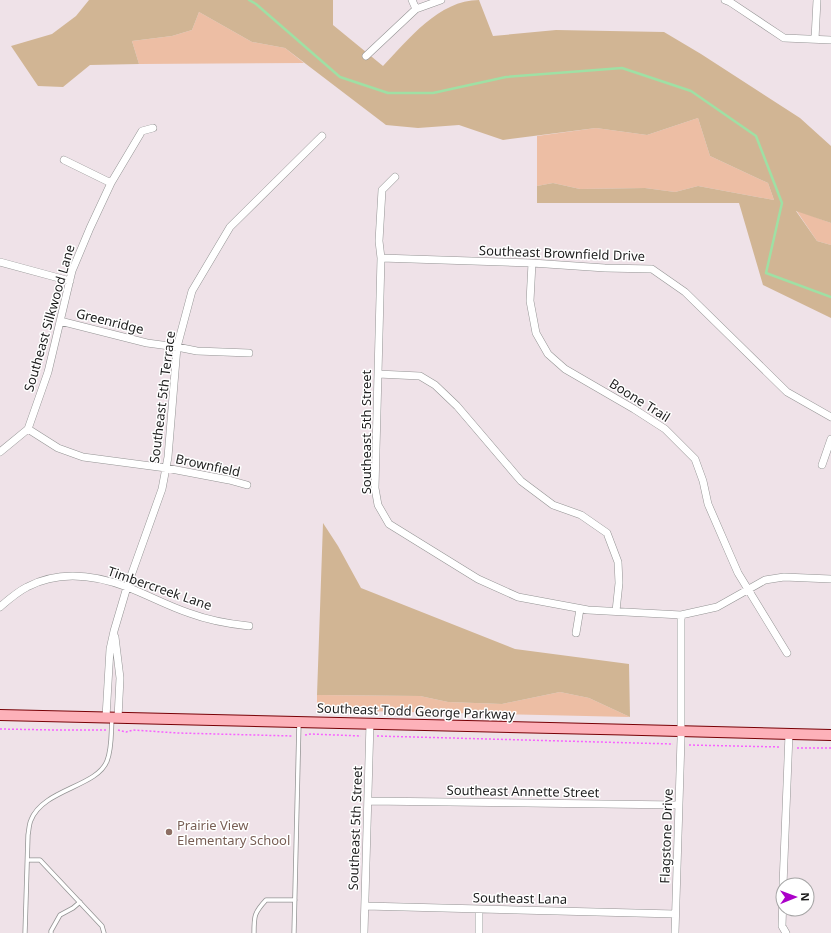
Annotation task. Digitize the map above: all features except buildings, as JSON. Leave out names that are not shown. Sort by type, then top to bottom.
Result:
[{"type":"main road","name":"Southeast Todd George Parkway","points":[[0,715],[370,723],[681,736],[789,734],[831,735]]},
{"type":"street","points":[[412,0],[416,8]]},
{"type":"street","points":[[366,56],[416,8],[441,0]]},
{"type":"street","points":[[724,0],[730,2],[784,38],[831,40]]},
{"type":"street","points":[[815,40],[816,0]]},
{"type":"street","name":"Southeast Silkwood Lane","points":[[28,429],[48,372],[72,271],[111,184],[142,131],[153,128]]},
{"type":"street","name":"Southeast 5th Terrace","points":[[112,717],[110,649],[127,587],[162,489],[172,426],[177,347],[192,291],[230,227],[322,136]]},
{"type":"street","points":[[64,160],[111,184]]},
{"type":"street","name":"Southeast 5th Street","points":[[395,177],[382,190],[379,241],[382,258],[375,488],[378,505],[389,524],[478,578],[518,597],[580,609],[681,615],[717,608],[765,580],[784,577],[831,579]]},
{"type":"street","name":"Southeast Brownfield Drive","points":[[382,258],[652,269],[685,292],[787,392],[831,417]]},
{"type":"street","points":[[0,262],[70,281]]},
{"type":"street","name":"Boone Trail","points":[[532,263],[530,301],[536,333],[548,354],[565,369],[634,408],[665,429],[695,459],[703,481],[708,504],[738,573],[787,653]]},
{"type":"street","name":"Greenridge","points":[[60,321],[147,343],[197,351],[249,353]]},
{"type":"street","points":[[378,374],[420,376],[435,385],[457,406],[521,480],[553,505],[581,515],[607,533],[618,562],[616,611]]},
{"type":"street","points":[[0,452],[28,429]]},
{"type":"street","name":"Brownfield","points":[[28,429],[58,448],[83,457],[166,468],[247,485]]},
{"type":"street","points":[[822,465],[831,439]]},
{"type":"street","name":"Timbercreek Lane","points":[[0,607],[27,587],[47,579],[69,575],[92,577],[127,587],[189,613],[233,624],[249,626]]},
{"type":"street","points":[[576,633],[580,609]]},
{"type":"street","name":"Flagstone Drive","points":[[675,933],[681,736],[681,615]]},
{"type":"street","name":"Southeast 5th Terrace","points":[[112,717],[120,678],[114,631]]},
{"type":"street","name":"Southeast 5th Street","points":[[364,933],[367,872],[370,723]]},
{"type":"street","points":[[783,877],[789,734]]},
{"type":"street","name":"Southeast Annette Street","points":[[368,801],[678,805]]},
{"type":"street","name":"Southeast Lana","points":[[365,906],[675,914]]},
{"type":"street","points":[[479,909],[479,933]]},
{"type":"street","points":[[782,917],[782,926],[786,933]]},
{"type":"lane","points":[[25,933],[28,835],[31,820],[38,808],[56,795],[100,772],[107,762],[112,717]]},
{"type":"lane","points":[[294,933],[299,721]]},
{"type":"lane","points":[[28,860],[40,860],[102,926],[104,933]]},
{"type":"lane","points":[[254,933],[254,916],[266,900],[295,900]]},
{"type":"lane","points":[[51,933],[60,915],[73,908],[80,902]]},
{"type":"path","points":[[0,729],[98,730]]},
{"type":"path","points":[[126,732],[133,730],[178,733],[291,736]]},
{"type":"path","points":[[311,734],[358,736]]},
{"type":"path","points":[[378,736],[671,744]]},
{"type":"path","points":[[691,745],[780,747]]},
{"type":"path","points":[[801,748],[831,748]]},
{"type":"shaded area","points":[[89,0],[333,0],[333,25],[383,66],[425,23],[438,14],[464,2],[479,0],[493,36],[556,30],[664,32],[800,118],[831,146],[831,223],[796,211],[817,241],[831,245],[831,318],[763,285],[739,203],[537,203],[537,186],[553,183],[580,189],[645,188],[675,192],[698,186],[774,200],[768,183],[710,156],[698,118],[647,135],[596,128],[503,140],[459,125],[418,128],[386,125],[285,48],[252,42],[199,12],[192,30],[172,36],[132,41],[139,64],[90,65],[63,87],[38,86],[11,46],[52,34],[76,16]]},
{"type":"shaded area","points":[[199,12],[252,42],[285,48],[304,63],[139,64],[132,41],[172,36],[192,30]]},
{"type":"shaded area","points":[[698,118],[710,156],[768,183],[774,200],[698,186],[675,192],[645,188],[580,189],[553,183],[537,186],[537,136],[596,128],[647,135]]},
{"type":"shaded area","points":[[796,210],[831,223],[831,245],[817,241]]},
{"type":"shaded area","points":[[323,523],[338,546],[361,588],[515,649],[629,664],[630,717],[589,698],[560,692],[502,704],[448,702],[420,696],[317,695]]},
{"type":"shaded area","points":[[560,692],[589,698],[630,717],[317,710],[317,695],[420,696],[448,702],[502,704]]},
{"type":"waterway","points":[[249,0],[256,4],[340,77],[388,93],[433,93],[506,77],[622,68],[691,91],[756,136],[782,203],[766,273],[831,297]]},
{"type":"place","name":"Prairie View Elementary School","points":[[169,832]]}]
